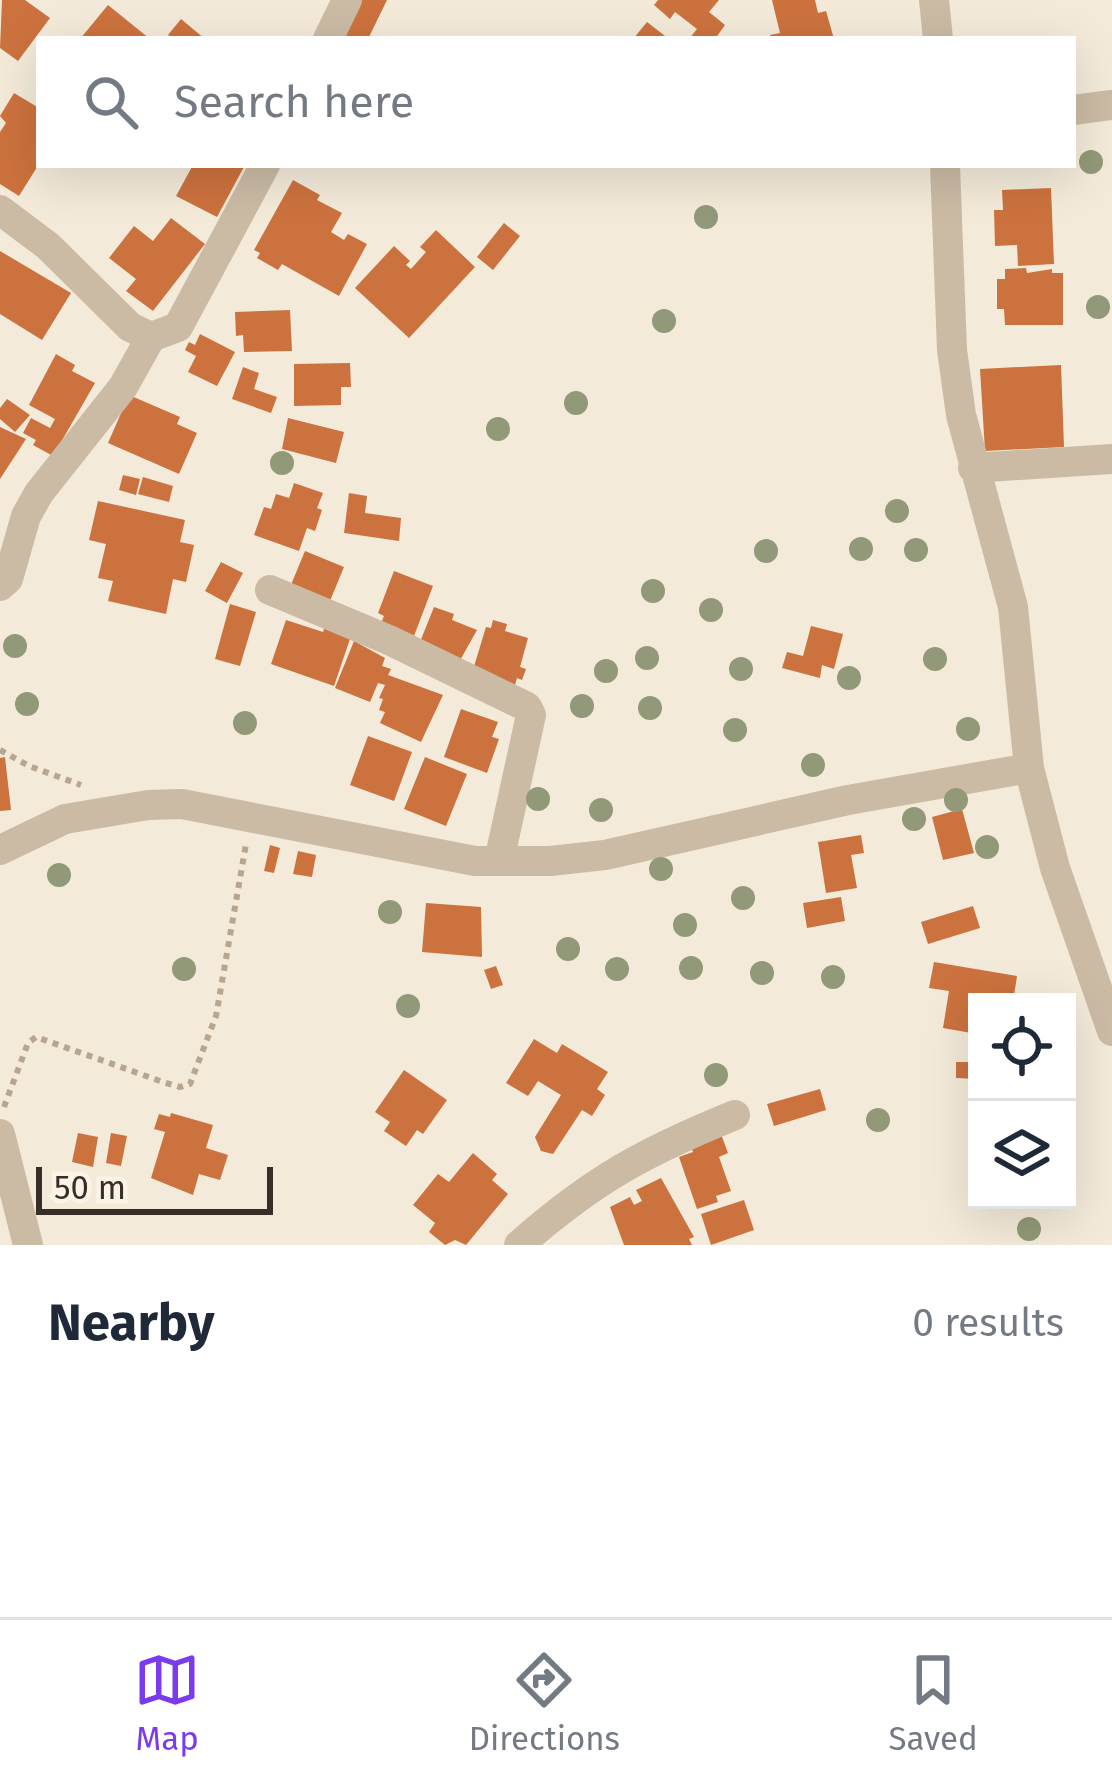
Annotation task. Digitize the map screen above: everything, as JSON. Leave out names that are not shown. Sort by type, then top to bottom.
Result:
[{"type":"street","points":[[329,36],[347,0]]},
{"type":"street","points":[[934,0],[938,36]]},
{"type":"street","points":[[1076,110],[1112,105]]},
{"type":"street","points":[[0,586],[8,579],[26,516],[39,493],[123,387],[151,337],[178,326],[263,168]]},
{"type":"street","points":[[945,168],[952,350],[961,415],[1013,608],[1029,768],[1061,889],[1112,1031]]},
{"type":"street","points":[[0,210],[48,246],[130,327],[151,337]]},
{"type":"street","points":[[974,468],[1112,459]]},
{"type":"street","points":[[270,590],[527,707],[531,715],[499,861]]},
{"type":"street","points":[[0,850],[65,819],[182,804],[402,848],[499,861],[605,855],[848,800],[1029,768]]},
{"type":"street","points":[[519,1245],[616,1169],[653,1148],[735,1115]]},
{"type":"street","points":[[2,1150],[28,1245]]},
{"type":"path","points":[[0,750],[82,785]]},
{"type":"path","points":[[0,1118],[28,1043],[36,1037],[180,1088],[190,1084],[216,1016],[251,816]]},
{"type":"building","points":[[2,0],[25,0],[50,18],[18,61],[0,48]]},
{"type":"building","points":[[359,0],[387,0],[369,36],[341,36]]},
{"type":"building","points":[[658,0],[719,0],[709,12],[725,25],[717,36],[691,36],[697,29],[675,12],[670,19],[654,5]]},
{"type":"building","points":[[772,0],[815,0],[818,13],[826,11],[833,36],[770,36],[780,33]]},
{"type":"building","points":[[108,5],[146,36],[82,36]]},
{"type":"building","points":[[181,19],[201,36],[169,36]]},
{"type":"building","points":[[647,22],[665,36],[635,36]]},
{"type":"building","points":[[14,93],[36,106],[36,168],[19,196],[0,184],[0,132],[6,123],[0,116]]},
{"type":"building","points":[[191,168],[243,168],[217,217],[176,196]]},
{"type":"building","points":[[293,180],[342,213],[331,232],[367,244],[339,296],[282,264],[278,270],[257,258],[260,253],[254,250]]},
{"type":"building","points":[[1051,188],[1054,264],[1018,266],[1017,245],[995,246],[994,210],[1003,210],[1002,190]]},
{"type":"building","points":[[171,218],[205,244],[153,311],[126,291],[136,279],[109,258],[134,226],[153,241]]},
{"type":"building","points":[[504,223],[520,236],[493,270],[477,257]]},
{"type":"building","points":[[436,230],[475,267],[409,338],[355,288],[394,246],[410,261],[406,265],[411,269],[426,252],[420,247]]},
{"type":"building","points":[[0,251],[71,293],[42,340],[0,314]]},
{"type":"building","points":[[1026,268],[1027,273],[1052,269],[1052,273],[1063,273],[1063,325],[1005,325],[1004,309],[997,309],[997,279],[1005,279],[1005,269]]},
{"type":"building","points":[[290,310],[292,351],[244,352],[243,335],[236,336],[235,312]]},
{"type":"building","points":[[200,334],[235,352],[217,386],[188,372],[196,356],[185,350],[189,342],[195,345]]},
{"type":"building","points":[[56,354],[75,365],[72,371],[95,383],[53,456],[23,433],[31,418],[50,428],[55,419],[29,405]]},
{"type":"building","points":[[350,363],[351,387],[341,387],[341,405],[294,406],[294,364]]},
{"type":"building","points":[[1061,365],[1064,447],[985,451],[980,369]]},
{"type":"building","points":[[243,367],[259,373],[254,389],[277,397],[271,413],[232,399]]},
{"type":"building","points":[[129,395],[180,417],[177,424],[197,433],[179,474],[108,443]]},
{"type":"building","points":[[7,399],[30,415],[15,432],[0,419],[0,408]]},
{"type":"building","points":[[288,418],[344,432],[336,463],[282,449]]},
{"type":"building","points":[[0,427],[26,439],[0,479]]},
{"type":"building","points":[[123,475],[140,479],[136,495],[119,490]]},
{"type":"building","points":[[143,477],[173,486],[169,502],[138,494]]},
{"type":"building","points":[[294,483],[323,493],[315,531],[307,528],[299,551],[254,535],[264,507],[271,509],[276,494],[289,498]]},
{"type":"building","points":[[349,493],[367,496],[365,513],[401,518],[399,541],[344,533]]},
{"type":"building","points":[[98,501],[185,520],[180,542],[194,545],[186,582],[173,579],[166,614],[108,601],[113,581],[98,578],[106,544],[89,540]]},
{"type":"building","points":[[305,551],[344,567],[327,608],[288,592]]},
{"type":"building","points":[[221,562],[243,573],[227,603],[205,591]]},
{"type":"building","points":[[394,571],[433,586],[414,636],[381,623],[384,616],[378,613]]},
{"type":"building","points":[[230,604],[256,612],[240,666],[215,659]]},
{"type":"building","points":[[434,607],[477,630],[458,664],[420,642]]},
{"type":"building","points":[[286,620],[323,632],[326,624],[352,633],[334,686],[271,664]]},
{"type":"building","points":[[493,620],[507,624],[505,631],[528,638],[520,667],[526,669],[515,685],[472,673],[486,627],[491,628]]},
{"type":"building","points":[[811,626],[843,634],[834,669],[822,665],[820,678],[782,668],[787,652],[803,656]]},
{"type":"building","points":[[354,641],[385,658],[382,666],[391,669],[388,675],[443,695],[421,742],[380,723],[385,712],[379,710],[383,699],[379,698],[385,685],[378,683],[370,702],[335,688]]},
{"type":"building","points":[[461,709],[498,722],[492,737],[499,739],[487,773],[444,757]]},
{"type":"building","points":[[368,736],[412,752],[394,801],[350,785]]},
{"type":"building","points":[[5,757],[11,810],[0,811],[0,758]]},
{"type":"building","points":[[425,757],[467,774],[446,826],[404,809]]},
{"type":"building","points":[[962,809],[974,853],[943,860],[932,817]]},
{"type":"building","points":[[861,835],[864,853],[851,855],[857,888],[826,893],[818,842]]},
{"type":"building","points":[[270,845],[280,848],[274,873],[264,871]]},
{"type":"building","points":[[298,851],[316,855],[312,877],[293,874]]},
{"type":"building","points":[[841,897],[845,921],[807,928],[803,903]]},
{"type":"building","points":[[426,903],[481,907],[482,957],[422,952]]},
{"type":"building","points":[[973,906],[980,928],[928,944],[921,922]]},
{"type":"building","points":[[934,962],[1017,976],[1014,993],[968,993],[968,1032],[943,1028],[949,991],[929,988]]},
{"type":"building","points":[[496,966],[503,985],[491,989],[484,970]]},
{"type":"building","points":[[534,1039],[557,1053],[562,1044],[608,1072],[597,1089],[605,1095],[592,1116],[582,1110],[553,1154],[541,1151],[535,1137],[561,1095],[538,1081],[528,1096],[506,1083]]},
{"type":"building","points":[[956,1062],[968,1062],[968,1079],[956,1078]]},
{"type":"building","points":[[404,1070],[447,1100],[423,1134],[417,1130],[406,1146],[384,1131],[390,1122],[375,1112]]},
{"type":"building","points":[[820,1089],[826,1110],[774,1126],[767,1104]]},
{"type":"building","points":[[171,1113],[213,1125],[206,1148],[228,1155],[220,1180],[199,1174],[193,1195],[151,1178],[165,1132],[154,1129],[159,1114],[170,1117]]},
{"type":"building","points":[[78,1133],[98,1137],[93,1167],[72,1162]]},
{"type":"building","points":[[111,1133],[127,1136],[121,1166],[106,1163]]},
{"type":"building","points":[[721,1134],[728,1153],[719,1157],[731,1191],[716,1196],[718,1202],[697,1209],[679,1157],[693,1152],[690,1144]]},
{"type":"building","points":[[473,1153],[497,1174],[492,1180],[508,1194],[466,1245],[455,1240],[445,1245],[429,1232],[435,1223],[413,1205],[438,1174],[449,1182]]},
{"type":"building","points":[[661,1178],[694,1237],[689,1239],[692,1245],[624,1245],[610,1207],[630,1197],[634,1205],[642,1201],[636,1190]]},
{"type":"building","points":[[744,1200],[754,1230],[711,1245],[701,1214]]}]
